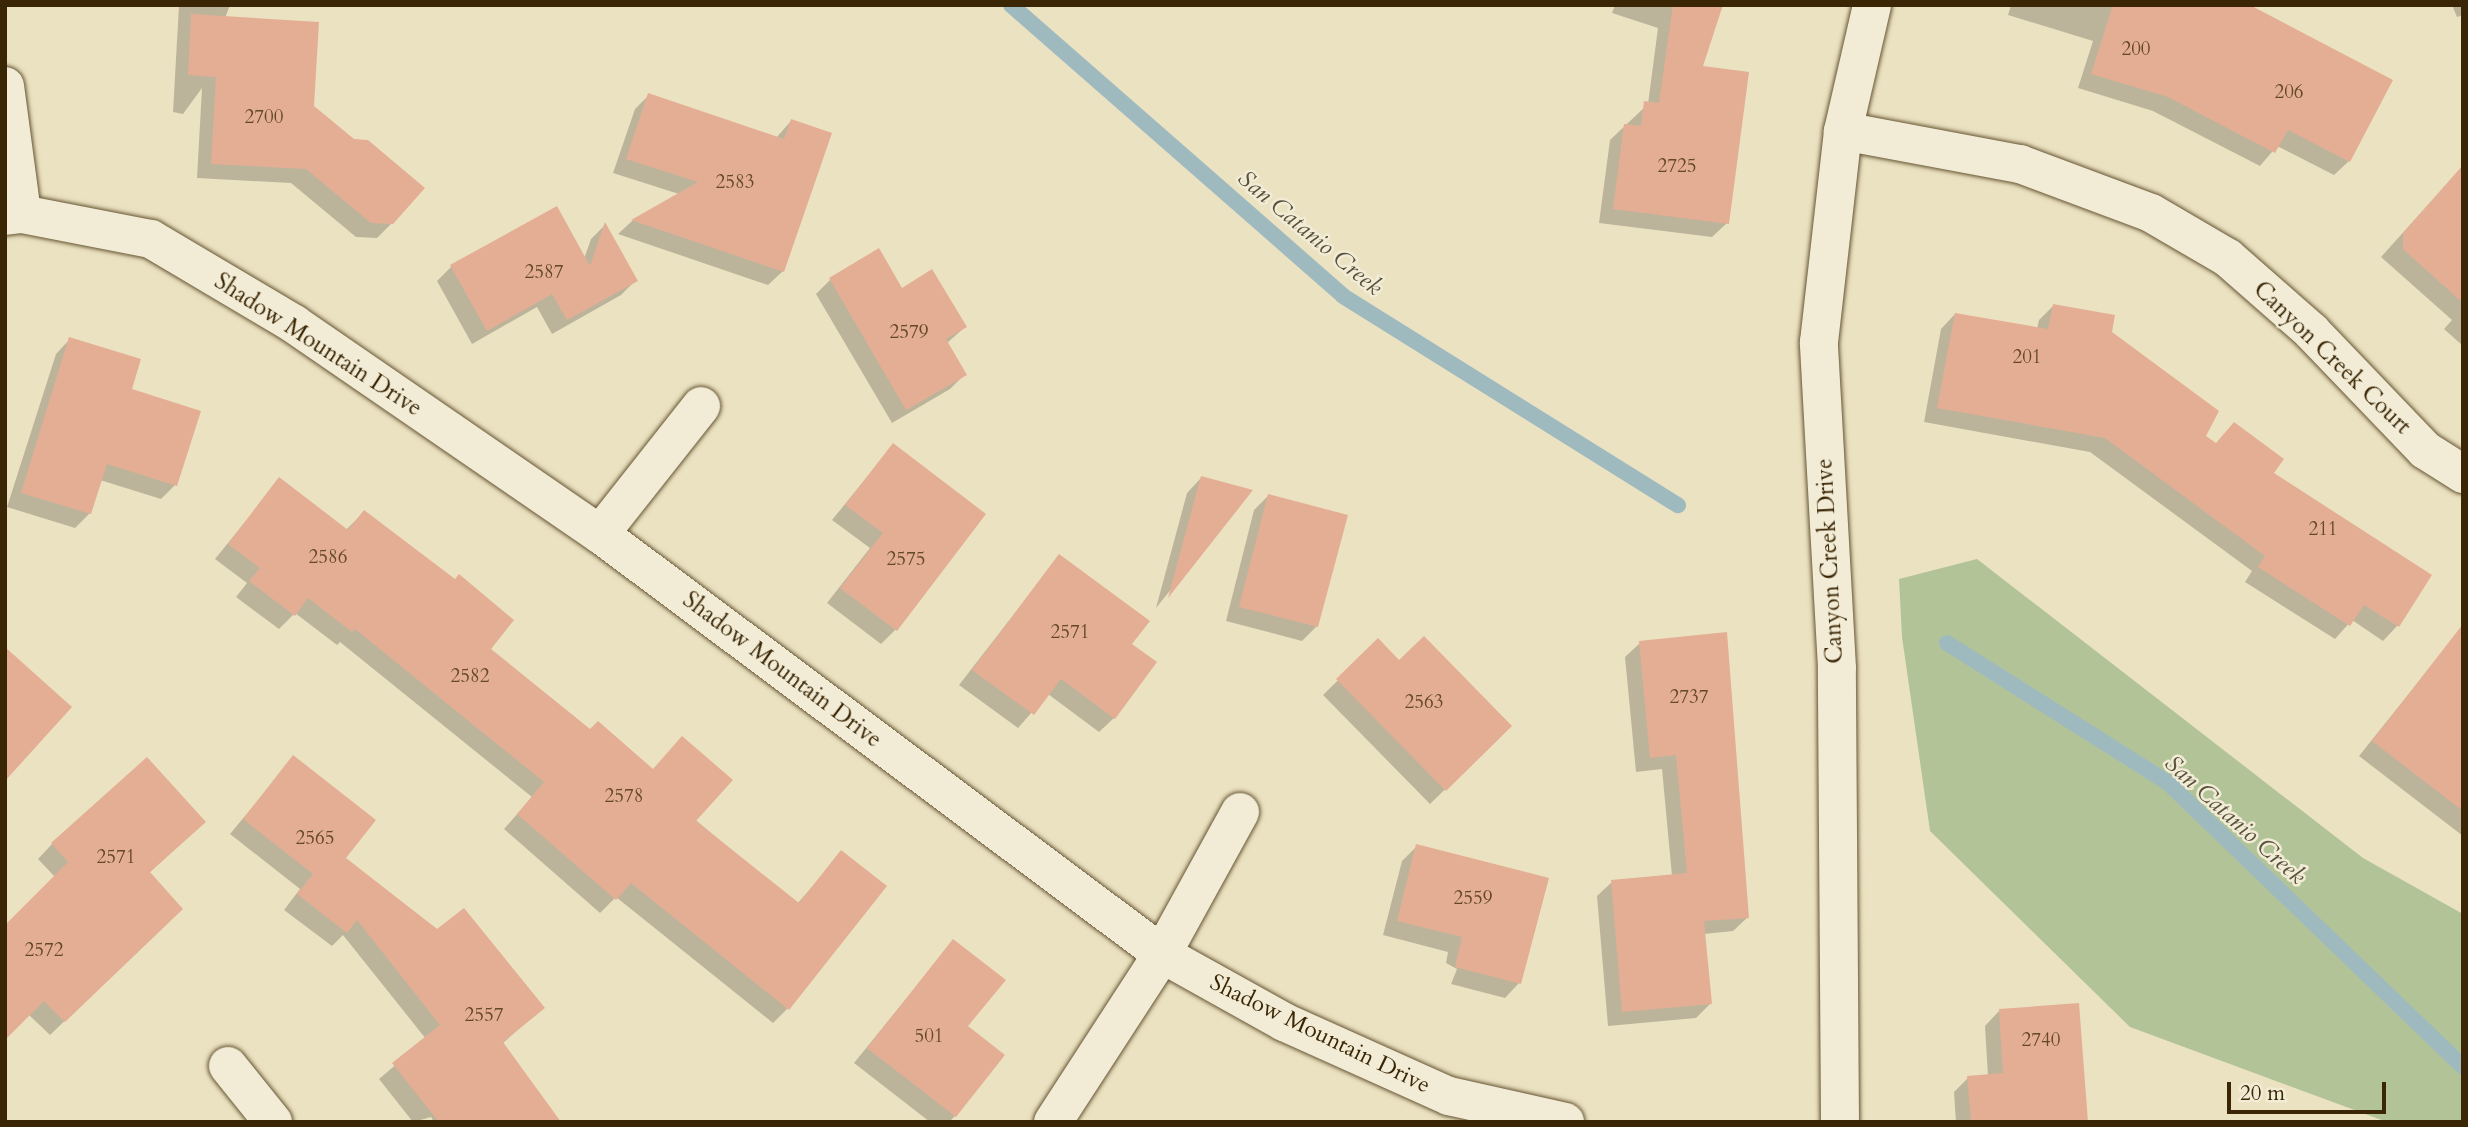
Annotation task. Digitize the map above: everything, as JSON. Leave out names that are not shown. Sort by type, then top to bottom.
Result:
[{"type":"street","name":"Canyon Creek Drive","points":[[1840,1122],[1837,668],[1819,342],[1843,131],[1872,5]]},
{"type":"street","points":[[5,86],[14,215]]},
{"type":"street","name":"Canyon Creek Court","points":[[1843,131],[2020,164],[2151,213],[2228,258],[2311,331],[2425,450],[2463,474]]},
{"type":"street","name":"Shadow Mountain Drive","points":[[14,215],[151,239],[295,324],[600,534],[1162,954],[1284,1022],[1449,1096],[1565,1122]]},
{"type":"street","points":[[600,534],[701,406]]},
{"type":"street","points":[[1053,1122],[1162,954],[1240,812]]},
{"type":"street","points":[[228,1066],[273,1122]]},
{"type":"green space","points":[[1977,559],[2363,858],[2463,914],[2463,1122],[2387,1122],[2130,1027],[1930,831],[1902,637],[1899,579]]},
{"type":"building","points":[[1673,5],[1723,5],[1703,66],[1749,72],[1729,224],[1613,209],[1624,124],[1641,126],[1644,101],[1659,103]]},
{"type":"building","points":[[2113,5],[2250,5],[2393,80],[2350,162],[2288,130],[2275,153],[2168,97],[2091,74]]},
{"type":"building","points":[[191,14],[319,22],[314,106],[354,139],[368,140],[425,188],[393,224],[371,223],[306,169],[211,164],[216,77],[188,75]]},
{"type":"building","points":[[648,93],[784,139],[791,119],[832,133],[784,272],[631,220],[698,182],[626,159]]},
{"type":"building","points":[[2463,165],[2463,303],[2403,249],[2403,233]]},
{"type":"building","points":[[557,206],[590,266],[605,222],[638,281],[567,320],[552,294],[487,331],[450,265]]},
{"type":"building","points":[[879,248],[902,288],[932,269],[967,327],[946,339],[967,375],[906,410],[829,278]]},
{"type":"building","points":[[2053,304],[2115,315],[2112,332],[2219,411],[2206,436],[2216,443],[2234,422],[2284,459],[2274,473],[2432,575],[2399,627],[2364,605],[2350,626],[2258,567],[2265,556],[2105,438],[1937,408],[1955,313],[2048,329]]},
{"type":"building","points":[[69,337],[141,359],[132,389],[201,411],[177,486],[107,464],[91,514],[21,493]]},
{"type":"building","points":[[893,443],[986,514],[897,631],[840,588],[883,533],[845,505]]},
{"type":"building","points":[[1201,476],[1253,490],[1168,598]]},
{"type":"building","points":[[279,477],[348,530],[364,510],[455,579],[459,574],[514,620],[491,649],[590,729],[598,721],[653,769],[682,736],[733,780],[696,821],[799,903],[841,850],[887,886],[789,1010],[631,883],[616,900],[517,814],[544,782],[355,629],[352,632],[308,598],[295,616],[249,581],[260,568],[228,544]]},
{"type":"building","points":[[1268,494],[1348,515],[1318,627],[1239,607]]},
{"type":"building","points":[[1059,554],[1150,621],[1132,644],[1157,662],[1115,719],[1061,679],[1034,715],[972,670]]},
{"type":"building","points":[[2463,624],[2463,811],[2372,741]]},
{"type":"building","points":[[1727,632],[1749,918],[1704,921],[1712,1004],[1622,1012],[1611,880],[1687,873],[1676,755],[1650,758],[1639,641]]},
{"type":"building","points":[[1424,636],[1512,726],[1446,791],[1336,679],[1378,638],[1399,660]]},
{"type":"building","points":[[5,647],[72,707],[5,781]]},
{"type":"building","points":[[293,755],[376,820],[346,858],[437,929],[464,908],[545,1008],[503,1042],[561,1122],[439,1122],[392,1063],[440,1025],[357,920],[347,933],[297,894],[313,874],[243,819]]},
{"type":"building","points":[[147,757],[206,822],[150,872],[183,909],[65,1022],[44,1001],[5,1040],[5,925],[68,862],[51,843]]},
{"type":"building","points":[[1416,844],[1549,878],[1521,984],[1455,967],[1462,937],[1397,921]]},
{"type":"building","points":[[953,939],[1006,980],[968,1026],[1005,1055],[956,1117],[867,1048]]},
{"type":"building","points":[[2079,1003],[2088,1122],[1971,1122],[1967,1076],[2003,1073],[1999,1009]]},
{"type":"waterway","name":"San Catanio Creek","points":[[1011,5],[1343,296],[1678,505]]},
{"type":"waterway","name":"San Catanio Creek","points":[[1947,643],[2167,782],[2463,1067]]}]
